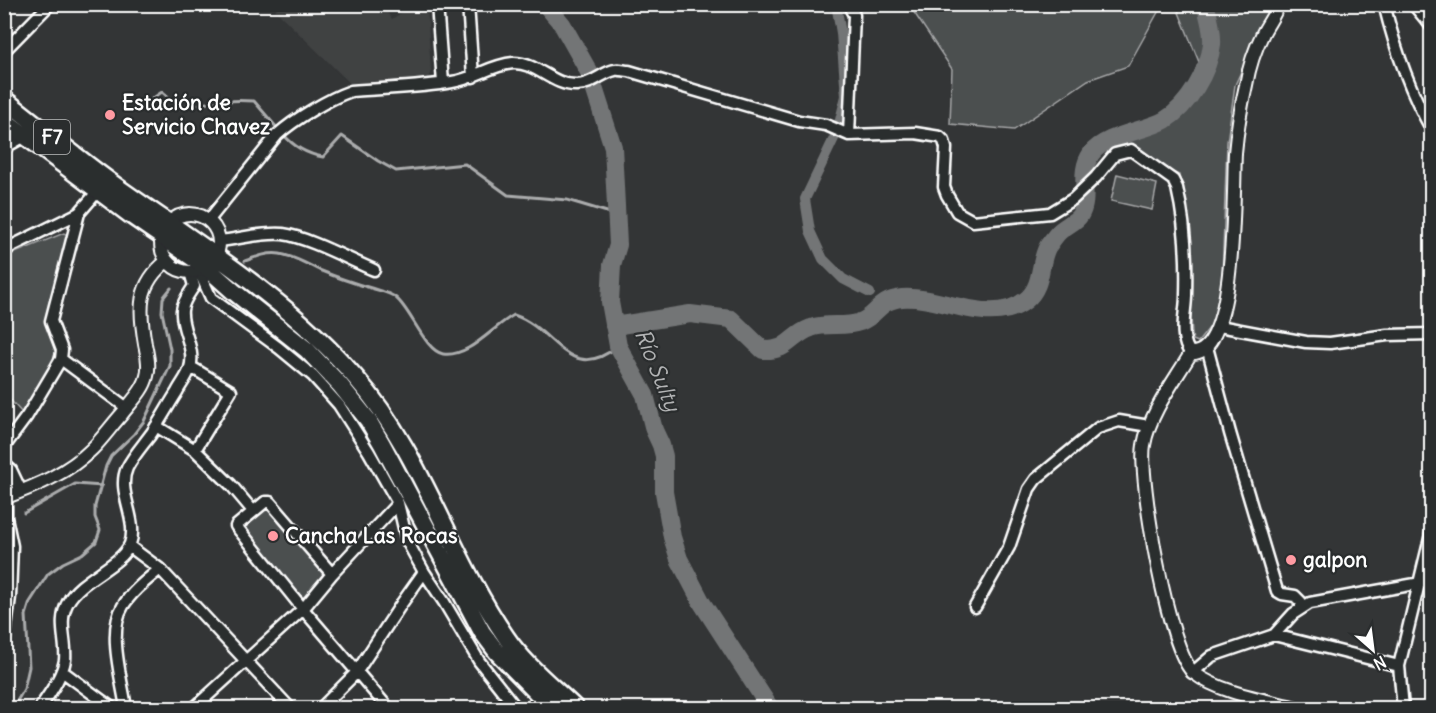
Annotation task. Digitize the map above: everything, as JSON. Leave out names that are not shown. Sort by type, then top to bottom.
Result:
[{"type":"highway","name":"F7","points":[[4,99],[206,261],[307,350],[340,386],[368,420],[482,632],[496,652],[552,708]]},
{"type":"highway","name":"F7","points":[[4,120],[98,191],[166,229]]},
{"type":"highway","name":"F7","points":[[206,261],[314,334],[357,378],[407,452],[472,579],[507,639],[575,708]]},
{"type":"street","points":[[4,51],[50,4]]},
{"type":"street","points":[[436,4],[443,83]]},
{"type":"street","points":[[468,4],[473,77]]},
{"type":"street","points":[[848,4],[854,15],[849,135]]},
{"type":"street","points":[[1278,4],[1255,52],[1246,82],[1235,151],[1229,276],[1223,315],[1207,347],[1202,351],[1191,353],[1149,426],[1142,462],[1158,562],[1175,637],[1182,657],[1192,673],[1213,684],[1245,695],[1296,708]]},
{"type":"street","points":[[1384,4],[1401,68],[1431,130]]},
{"type":"street","points":[[1413,4],[1431,27]]},
{"type":"street","points":[[208,221],[277,135],[337,96],[351,91],[443,83],[473,77],[483,70],[514,63],[528,65],[564,84],[583,85],[614,69],[629,71],[799,121],[826,124],[849,135],[915,133],[939,137],[944,141],[946,148],[944,187],[947,195],[957,212],[973,221],[1050,213],[1073,199],[1096,177],[1115,154],[1131,150],[1173,180],[1177,188],[1186,273],[1184,333],[1187,348],[1191,353]]},
{"type":"street","points":[[4,148],[25,136]]},
{"type":"street","points":[[4,250],[79,213],[98,191]]},
{"type":"street","points":[[4,447],[27,416],[61,358],[62,350],[51,321],[79,213]]},
{"type":"street","points":[[40,708],[62,671],[65,652],[63,614],[68,602],[80,587],[122,555],[129,546],[133,531],[124,479],[127,468],[156,426],[191,367],[189,340],[182,312],[184,302],[206,261],[216,232],[208,221],[190,214],[180,216],[166,229],[161,247],[167,261],[176,269],[206,261],[256,235],[283,234],[300,238],[374,270]]},
{"type":"street","points":[[4,644],[10,597],[12,546],[6,534],[5,497],[65,470],[91,449],[142,388],[148,375],[148,360],[141,323],[141,305],[150,277],[167,261]]},
{"type":"street","points":[[206,261],[211,298],[313,376],[339,405],[398,503],[407,541],[424,573],[479,661],[516,708]]},
{"type":"street","points":[[1219,326],[1305,342],[1330,343],[1387,336],[1431,334]]},
{"type":"street","points":[[1207,347],[1277,591],[1295,596],[1301,602],[1301,608]]},
{"type":"street","points":[[61,358],[127,408]]},
{"type":"street","points":[[191,367],[231,391],[195,450]]},
{"type":"street","points":[[975,607],[1009,547],[1029,489],[1036,479],[1098,428],[1119,421],[1149,426]]},
{"type":"street","points":[[156,426],[195,450],[231,485],[253,511]]},
{"type":"street","points":[[4,464],[11,470],[21,491]]},
{"type":"street","points":[[332,574],[270,502],[265,502],[236,525],[356,673],[388,708]]},
{"type":"street","points":[[194,708],[303,609],[398,503]]},
{"type":"street","points":[[1403,708],[1399,666],[1431,530]]},
{"type":"street","points":[[129,546],[160,569],[290,708]]},
{"type":"street","points":[[126,708],[116,621],[123,606],[140,586],[160,569]]},
{"type":"street","points":[[321,708],[356,673],[424,573]]},
{"type":"street","points":[[1192,673],[1212,656],[1274,635],[1301,608],[1310,603],[1431,581]]},
{"type":"street","points":[[1274,635],[1399,666]]},
{"type":"street","points":[[62,671],[112,708]]},
{"type":"shaded area","points":[[280,5],[382,5],[392,19],[413,5],[427,5],[431,74],[426,81],[355,88],[275,10]]},
{"type":"shaded area","points":[[909,5],[1162,5],[1128,66],[1088,80],[1014,130],[950,124],[952,69]]},
{"type":"shaded area","points":[[1176,5],[1271,5],[1235,85],[1227,142],[1222,278],[1218,306],[1213,323],[1198,342],[1193,340],[1192,335],[1186,221],[1179,175],[1107,143],[1142,130],[1166,117],[1175,108],[1191,81],[1199,62]]},
{"type":"shaded area","points":[[1117,174],[1157,184],[1152,210],[1111,201]]},
{"type":"shaded area","points":[[64,233],[67,239],[45,323],[56,352],[23,414],[5,394],[5,257]]},
{"type":"shaded area","points":[[269,507],[324,573],[304,597],[298,595],[244,529],[264,508]]},
{"type":"waterway","name":"Río Sulty","points":[[545,4],[562,24],[589,72],[613,147],[618,245],[612,265],[610,302],[618,346],[645,395],[654,430],[664,456],[664,492],[672,537],[679,559],[702,603],[770,708]]},
{"type":"waterway","points":[[836,4],[841,33],[846,96],[839,124]]},
{"type":"waterway","points":[[614,326],[690,314],[731,319],[763,350],[772,350],[784,346],[811,328],[860,322],[887,302],[902,298],[917,298],[982,311],[1013,308],[1026,300],[1036,288],[1048,246],[1059,232],[1080,215],[1084,201],[1085,169],[1091,154],[1105,142],[1165,120],[1182,106],[1196,87],[1207,65],[1212,44],[1205,4]]},
{"type":"waterway","points":[[147,102],[162,92],[180,108],[235,100],[254,101],[278,129]]},
{"type":"waterway","points":[[838,130],[805,199],[810,231],[823,259],[843,279],[870,293]]},
{"type":"waterway","points":[[283,134],[301,149],[323,157],[342,136],[396,171],[465,164],[508,195],[567,200],[617,215]]},
{"type":"waterway","points":[[245,261],[267,254],[285,255],[332,275],[390,294],[402,304],[430,346],[443,354],[462,351],[514,315],[529,322],[564,351],[575,357],[587,360],[601,356],[618,346]]},
{"type":"waterway","points":[[13,708],[24,689],[29,667],[26,615],[30,602],[48,574],[63,563],[82,554],[96,542],[100,530],[95,517],[95,506],[106,466],[111,456],[144,421],[170,366],[170,349],[162,312],[163,298],[171,288]]},
{"type":"waterway","points":[[24,513],[75,484],[102,486]]},
{"type":"place","name":"Estación de Servicio Chavez","points":[[110,115]]},
{"type":"place","name":"Cancha Las Rocas","points":[[273,536]]},
{"type":"place","name":"galpon","points":[[1291,560]]}]
